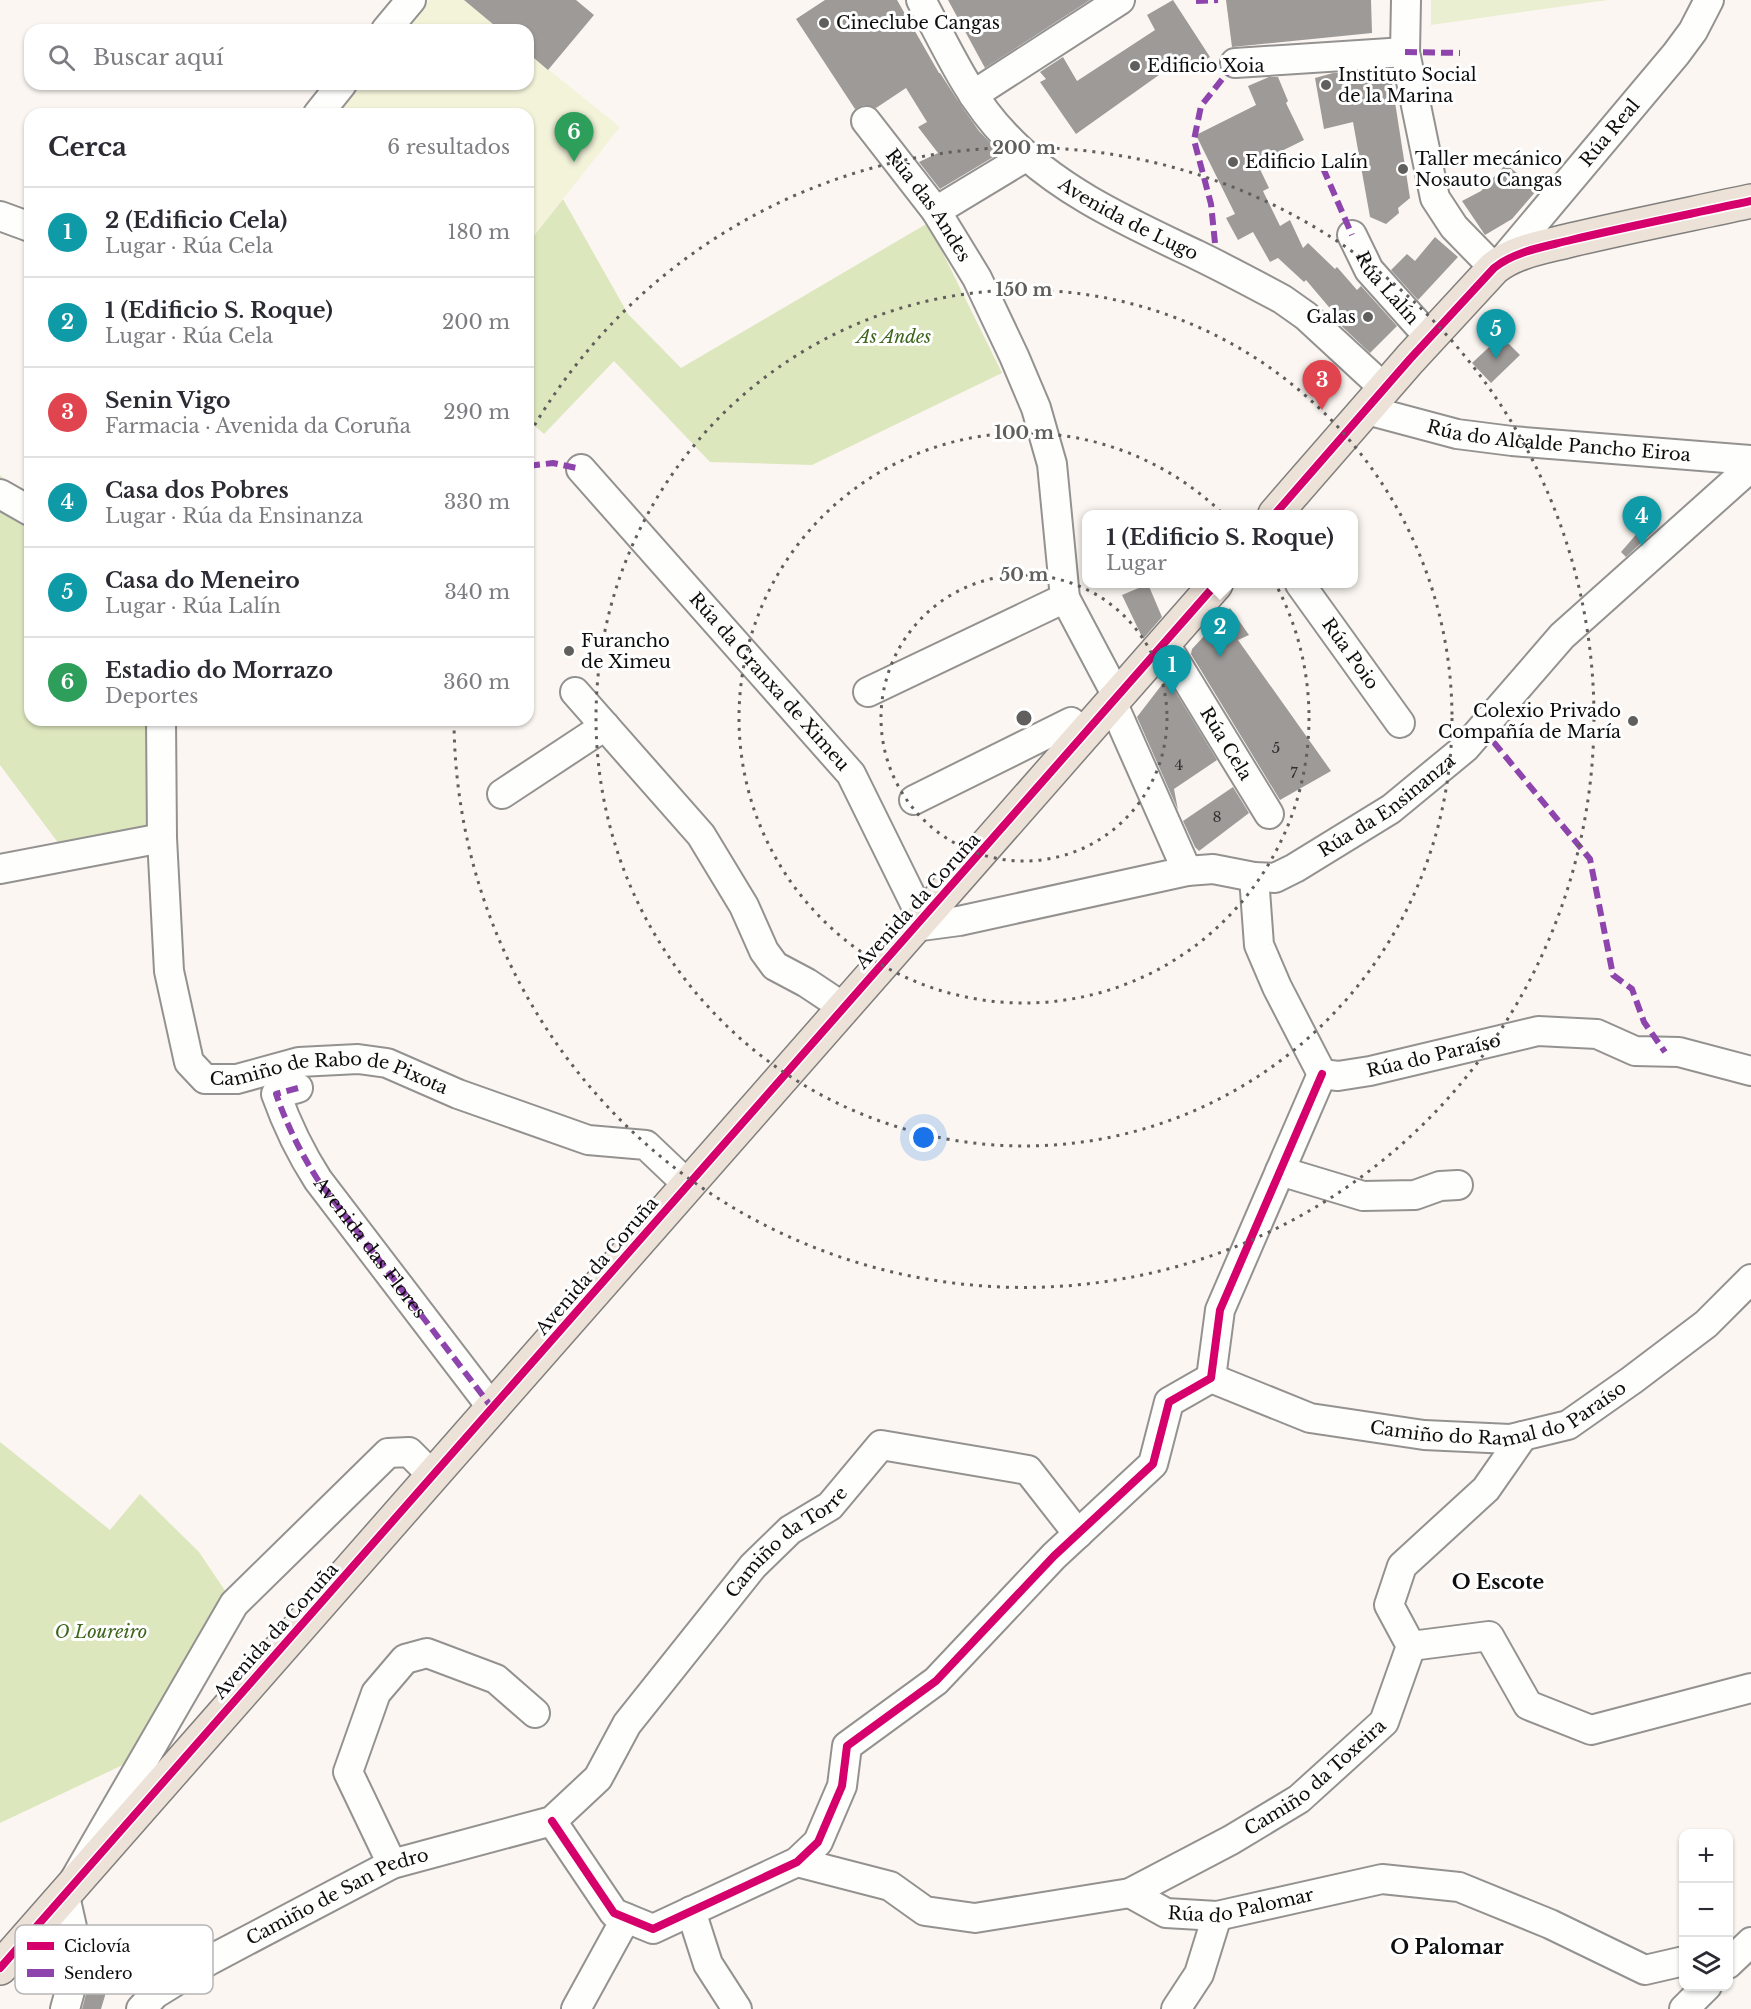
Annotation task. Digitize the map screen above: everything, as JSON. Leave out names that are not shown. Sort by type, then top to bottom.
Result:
[{"type":"main road","points":[[1279,510],[1498,264],[1521,253],[1751,201]]},
{"type":"main road","name":"Avenida da Coruña","points":[[39,1925],[1213,588]]},
{"type":"main road","name":"Avenida da Coruña","points":[[0,1968],[15,1951]]},
{"type":"street","points":[[391,24],[411,0]]},
{"type":"street","name":"Avenida de Lugo","points":[[921,0],[973,95],[1004,135],[1027,156],[1086,199],[1282,299],[1306,316],[1376,399]]},
{"type":"street","points":[[973,95],[1120,0]]},
{"type":"street","points":[[1406,0],[1405,52],[1435,198],[1454,227],[1498,264]]},
{"type":"street","name":"Rúa Real","points":[[1498,264],[1676,54],[1693,31],[1709,0]]},
{"type":"street","points":[[1235,63],[1405,52]]},
{"type":"street","points":[[323,108],[337,90]]},
{"type":"street","name":"Rúa das Andes","points":[[866,121],[936,211],[977,278],[1036,408],[1052,464],[1065,598],[1115,701],[1187,871]]},
{"type":"street","points":[[936,211],[1027,156]]},
{"type":"street","points":[[0,216],[24,226]]},
{"type":"street","name":"Rúa Lalín","points":[[1352,235],[1369,270],[1430,338]]},
{"type":"street","name":"Rúa do Alcalde Pancho Eiroa","points":[[1376,399],[1457,434],[1512,441],[1751,460]]},
{"type":"street","name":"Rúa da Ensinanza","points":[[918,923],[970,919],[1187,871],[1213,869],[1254,877],[1275,878],[1305,862],[1391,809],[1456,756],[1562,636],[1751,467]]},
{"type":"street","name":"Rúa da Granxa de Ximeu","points":[[581,469],[851,774],[918,923]]},
{"type":"street","points":[[0,494],[24,508]]},
{"type":"street","name":"Rúa Poio","points":[[1303,588],[1400,723]]},
{"type":"street","points":[[868,692],[1065,598]]},
{"type":"street","name":"Rúa Cela","points":[[1165,644],[1269,814]]},
{"type":"street","points":[[575,692],[701,835],[744,906],[764,951],[775,966],[807,982],[843,1007]]},
{"type":"street","points":[[914,800],[1071,722],[1085,734]]},
{"type":"street","name":"Camiño de Rabo de Pixota","points":[[161,726],[162,838],[169,971],[189,1062],[205,1079],[237,1079],[299,1062],[358,1059],[387,1063],[458,1094],[588,1140],[646,1145],[687,1184]]},
{"type":"street","points":[[502,794],[605,726]]},
{"type":"street","points":[[0,869],[162,838]]},
{"type":"street","points":[[552,1821],[614,1913],[652,1929],[797,1862],[818,1842],[842,1786],[847,1746],[936,1680],[1053,1556],[1153,1464],[1169,1402],[1211,1378],[1220,1310],[1322,1074],[1276,987],[1258,945],[1254,877]]},
{"type":"street","name":"Rúa do Paraíso","points":[[1322,1074],[1338,1076],[1370,1071],[1538,1031],[1597,1034],[1635,1051],[1680,1052],[1751,1071]]},
{"type":"street","name":"Avenida das Flores","points":[[297,1088],[276,1094],[301,1154],[325,1189],[493,1409]]},
{"type":"street","points":[[1280,1170],[1363,1196],[1415,1195],[1440,1186],[1458,1185]]},
{"type":"street","name":"Camiño do Ramal do Paraíso","points":[[1211,1378],[1310,1418],[1424,1436],[1510,1439],[1568,1425],[1706,1324],[1751,1279]]},
{"type":"street","points":[[1523,1436],[1486,1489],[1402,1566],[1389,1605],[1411,1646],[1489,1636],[1528,1705],[1591,1730],[1751,1688]]},
{"type":"street","name":"Camiño da Torre","points":[[552,1821],[598,1778],[627,1724],[753,1566],[790,1530],[830,1506],[881,1444],[1028,1470],[1078,1534]]},
{"type":"street","points":[[72,1925],[65,1896],[234,1604],[387,1453],[409,1452],[433,1476]]},
{"type":"street","name":"Camiño da Toxeira","points":[[1130,1893],[1231,1840],[1299,1799],[1383,1722],[1411,1646]]},
{"type":"street","points":[[392,1864],[348,1772],[376,1693],[405,1659],[427,1653],[496,1679],[535,1713]]},
{"type":"street","name":"Camiño de San Pedro","points":[[213,1958],[392,1864],[552,1821]]},
{"type":"street","points":[[797,1862],[890,1886],[925,1911],[975,1918],[1130,1893]]},
{"type":"street","name":"Rúa do Palomar","points":[[1130,1893],[1166,1913],[1217,1916],[1382,1880],[1459,1887],[1550,1924],[1645,1970],[1679,1961]]},
{"type":"street","points":[[691,1911],[708,1964],[737,2009]]},
{"type":"street","points":[[1176,2009],[1199,1974],[1217,1916]]},
{"type":"street","points":[[582,2006],[626,1918]]},
{"type":"street","points":[[1733,1959],[1743,1946]]},
{"type":"street","points":[[1684,2009],[1702,1991]]},
{"type":"street","points":[[65,2009],[69,1994]]},
{"type":"street","name":"Camiño de San Pedro","points":[[141,2009],[155,1994]]},
{"type":"green space","points":[[429,0],[464,0],[493,24],[409,24]]},
{"type":"green space","points":[[1431,0],[1608,0],[1431,25]]},
{"type":"green space","points":[[534,58],[620,127],[534,235],[534,108],[340,108],[355,90],[534,90]]},
{"type":"green space","name":"As Andes","points":[[563,199],[628,314],[681,368],[928,223],[1002,373],[812,465],[710,462],[614,361],[544,434],[534,425],[534,235]]},
{"type":"green space","points":[[0,475],[24,501],[24,726],[161,726],[162,838],[68,856],[0,765]]},
{"type":"green space","name":"O Loureiro","points":[[0,1442],[110,1530],[140,1494],[199,1552],[234,1604],[146,1754],[0,1823]]},
{"type":"building","points":[[464,0],[576,0],[594,15],[548,70],[534,58],[534,24],[493,24]]},
{"type":"building","points":[[825,0],[897,0],[939,73],[979,131],[1000,153],[940,189],[919,162],[938,153],[918,127],[927,122],[906,88],[876,108],[864,105],[855,109],[796,19]]},
{"type":"building","points":[[948,0],[1090,0],[985,68]]},
{"type":"building","name":"Edificio Xoia","points":[[1173,0],[1210,57],[1183,74],[1173,65],[1076,134],[1040,82],[1046,79],[1040,72],[1063,57],[1077,81],[1155,30],[1147,15]]},
{"type":"building","points":[[1226,0],[1371,0],[1372,33],[1232,47]]},
{"type":"building","points":[[1390,70],[1410,198],[1398,208],[1399,213],[1386,224],[1370,217],[1353,122],[1324,129],[1315,78],[1333,73]]},
{"type":"building","points":[[1269,77],[1278,77],[1288,101],[1286,103],[1304,140],[1257,163],[1269,188],[1263,191],[1280,226],[1290,220],[1303,248],[1308,243],[1335,269],[1337,267],[1357,290],[1361,286],[1397,326],[1370,353],[1331,316],[1334,313],[1306,280],[1304,282],[1278,258],[1270,262],[1253,232],[1238,240],[1226,218],[1235,214],[1196,135],[1256,105],[1248,86]]},
{"type":"building","points":[[1506,164],[1537,190],[1512,219],[1485,235],[1462,201],[1481,191]]},
{"type":"building","points":[[1435,237],[1458,257],[1418,300],[1391,270],[1407,254],[1415,261]]},
{"type":"building","points":[[1501,336],[1520,355],[1491,383],[1472,363]]},
{"type":"building","points":[[1646,523],[1654,531],[1626,557],[1621,552]]},
{"type":"building","points":[[1139,588],[1150,588],[1162,617],[1143,639],[1122,595]]},
{"type":"building","points":[[1230,608],[1249,635],[1238,640],[1331,771],[1280,800],[1191,654],[1192,649]]},
{"type":"building","points":[[1167,678],[1217,760],[1174,789],[1178,810],[1137,717]]},
{"type":"building","points":[[1233,787],[1249,813],[1199,851],[1183,821]]},
{"type":"building","points":[[86,1994],[106,1994],[101,2009],[82,2009]]},
{"type":"marked path","points":[[1196,1],[1218,0]]},
{"type":"marked path","points":[[1405,52],[1460,53]]},
{"type":"marked path","points":[[1215,243],[1211,204],[1194,140],[1201,106],[1235,63]]},
{"type":"marked path","points":[[1323,168],[1352,235]]},
{"type":"marked path","points":[[534,465],[553,463],[581,469]]},
{"type":"marked path","points":[[1482,728],[1590,859],[1613,975],[1632,989],[1644,1022],[1665,1052]]},
{"type":"marked path","points":[[298,1088],[276,1094],[294,1138],[311,1170],[493,1409]]},
{"type":"cycle path","points":[[1278,510],[1410,359],[1502,262],[1530,250],[1751,201]]},
{"type":"cycle path","points":[[38,1925],[1212,588]]},
{"type":"cycle path","points":[[552,1821],[614,1913],[653,1929],[797,1862],[818,1842],[842,1786],[847,1746],[936,1681],[1054,1556],[1153,1464],[1169,1402],[1211,1378],[1220,1310],[1322,1074]]},
{"type":"cycle path","points":[[0,1968],[15,1951]]},
{"type":"place","name":"Cineclube Cangas","points":[[824,23]]},
{"type":"place","name":"Edificio Xoia","points":[[1135,66]]},
{"type":"place","name":"Instituto Social de la Marina","points":[[1326,85]]},
{"type":"place","name":"Estadio do Morrazo","points":[[574,162]]},
{"type":"place","name":"Edificio Lalín","points":[[1233,162]]},
{"type":"place","name":"Taller mecánico Nosauto Cangas","points":[[1403,169]]},
{"type":"place","name":"Galas","points":[[1368,317]]},
{"type":"place","name":"Casa do Meneiro","points":[[1496,359]]},
{"type":"place","name":"Senin Vigo","points":[[1322,410]]},
{"type":"place","name":"Casa dos Pobres","points":[[1642,546]]},
{"type":"place","name":"Furancho de Ximeu","points":[[569,651]]},
{"type":"place","name":"1 (Edificio S. Roque)","points":[[1220,657]]},
{"type":"place","name":"2 (Edificio Cela)","points":[[1172,695]]},
{"type":"place","name":"Colexio Privado Compañía de María","points":[[1633,721]]},
{"type":"district","name":"O Escote","points":[[1498,1582]]},
{"type":"district","name":"O Palomar","points":[[1447,1947]]}]
